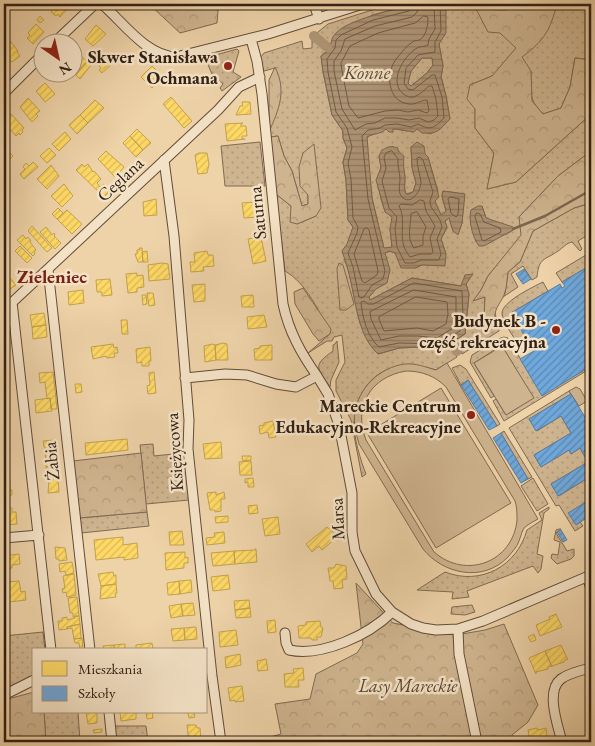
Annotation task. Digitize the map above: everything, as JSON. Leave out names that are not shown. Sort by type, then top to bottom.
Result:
[{"type":"street","points":[[66,32],[95,4]]},
{"type":"street","points":[[102,4],[148,48],[166,57],[183,56],[251,39],[363,4]]},
{"type":"street","points":[[314,4],[319,19]]},
{"type":"street","name":"Saturna","points":[[251,39],[260,77],[283,304],[293,337],[301,353],[317,376]]},
{"type":"street","points":[[4,93],[32,65]]},
{"type":"street","name":"Ceglana","points":[[4,310],[239,87],[260,77]]},
{"type":"street","name":"Księżycowa","points":[[164,160],[174,236],[189,420],[188,449],[206,648]]},
{"type":"street","name":"Żabia","points":[[48,269],[90,648]]},
{"type":"street","points":[[12,302],[51,648]]},
{"type":"street","points":[[185,378],[225,374],[247,375],[289,387],[301,385],[317,376]]},
{"type":"street","name":"Marsa","points":[[317,376],[328,394],[338,425],[352,493],[352,532],[355,551],[376,594],[392,612],[411,624],[423,628],[436,630],[458,629],[483,621],[589,576]]},
{"type":"street","points":[[4,538],[39,535]]},
{"type":"street","points":[[589,576],[591,588]]},
{"type":"street","points":[[285,633],[289,650],[299,652],[332,647],[381,623],[392,612]]},
{"type":"street","points":[[458,629],[459,654],[478,742]]},
{"type":"street","points":[[562,742],[553,691],[561,679],[591,668]]},
{"type":"street","name":"Księżycowa","points":[[209,676],[221,742]]},
{"type":"street","points":[[5,692],[32,681]]},
{"type":"street","points":[[109,714],[112,742]]},
{"type":"green space","points":[[149,4],[215,4],[218,11],[217,23],[180,33]]},
{"type":"green space","points":[[391,4],[417,4],[372,15],[331,43],[330,47],[326,48],[328,50],[321,56],[332,115],[343,131],[343,138],[347,148],[343,162],[348,220],[353,227],[344,260],[348,268],[360,323],[378,354],[399,348],[418,347],[432,350],[442,348],[465,334],[469,294],[466,284],[472,274],[461,286],[412,278],[370,300],[369,297],[390,270],[384,253],[392,251],[415,268],[446,254],[441,239],[447,228],[445,221],[449,218],[453,231],[458,234],[462,223],[464,194],[443,191],[442,196],[446,211],[442,216],[436,206],[435,201],[438,191],[428,157],[411,147],[412,167],[416,183],[413,192],[406,194],[404,172],[397,147],[379,156],[381,167],[377,180],[381,199],[385,211],[393,217],[390,229],[392,247],[384,249],[372,198],[366,142],[367,137],[385,129],[407,131],[417,129],[430,134],[450,119],[441,76],[443,66],[439,44],[446,9],[444,4],[588,4],[588,11],[591,13],[591,60],[575,58],[570,87],[561,108],[543,114],[538,109],[531,95],[531,72],[492,76],[470,85],[475,109],[475,128],[494,153],[487,189],[516,182],[591,114],[591,151],[558,176],[519,217],[522,235],[488,276],[474,300],[485,297],[484,318],[494,318],[495,313],[499,331],[462,354],[460,351],[455,354],[457,357],[436,370],[420,366],[406,366],[392,368],[380,373],[370,381],[362,392],[357,406],[354,427],[356,441],[366,474],[362,477],[351,420],[336,391],[336,380],[345,362],[342,335],[334,337],[332,341],[327,341],[308,353],[330,334],[306,290],[293,276],[285,271],[276,194],[291,206],[297,224],[316,216],[308,195],[308,204],[302,206],[292,171],[284,156],[278,136],[270,137],[275,68],[264,71],[260,58],[264,53],[302,41],[303,49],[312,48],[312,40],[328,24]],"holes":[[[482,206],[486,218],[513,230],[507,234],[476,242],[470,216]]]},
{"type":"green space","points":[[506,4],[557,4],[546,34],[522,57],[531,71],[532,101],[543,114],[561,108],[570,87],[575,58],[591,60],[591,114],[516,182],[487,189],[494,153],[475,128],[475,109],[467,99],[470,85],[492,76],[516,48],[500,33],[488,32],[476,9],[506,10]]},
{"type":"green space","points":[[237,49],[239,51],[233,72],[241,77],[222,91],[220,88],[223,84],[212,74],[205,58]]},
{"type":"green space","points":[[422,58],[432,58],[433,65],[427,73],[411,86],[408,83],[411,71]]},
{"type":"green space","points":[[275,67],[281,84],[281,92],[276,116],[269,132],[269,80]]},
{"type":"green space","points":[[278,136],[284,156],[292,171],[302,206],[308,204],[308,195],[300,186],[299,167],[303,153],[314,144],[321,208],[316,216],[297,224],[290,222],[291,206],[276,194],[270,137]]},
{"type":"green space","points":[[260,142],[265,186],[225,186],[221,146]]},
{"type":"green space","points":[[591,151],[591,203],[574,208],[533,231],[520,262],[508,272],[506,290],[496,311],[495,318],[484,318],[485,297],[473,301],[488,276],[521,235],[519,217],[558,176]]},
{"type":"green space","points":[[591,203],[591,233],[578,241],[582,249],[580,251],[572,242],[568,243],[543,260],[539,266],[537,277],[532,280],[523,266],[511,274],[518,287],[503,297],[508,272],[520,262],[533,231],[574,208]]},
{"type":"green space","points":[[591,252],[591,265],[562,282],[556,273]]},
{"type":"green space","points":[[339,263],[343,265],[354,304],[346,310],[340,310],[337,269]]},
{"type":"green space","points":[[543,282],[548,291],[511,313],[532,346],[524,352],[505,323],[502,314],[503,309],[518,295]]},
{"type":"green space","points":[[303,288],[331,329],[330,334],[319,341],[295,304],[294,292]]},
{"type":"green space","points":[[508,338],[542,395],[591,366],[591,368],[504,421],[493,401],[496,399],[506,415],[533,398],[498,339]]},
{"type":"green space","points":[[337,341],[339,362],[330,387],[320,371],[319,364],[333,351],[333,345]]},
{"type":"green space","points":[[492,343],[496,349],[474,363],[494,396],[491,398],[470,362],[472,355]]},
{"type":"green space","points":[[502,346],[534,398],[506,415],[474,363]]},
{"type":"green space","points":[[447,363],[538,519],[524,528],[517,545],[508,557],[498,565],[487,570],[464,572],[452,569],[431,558],[423,549],[359,444],[354,421],[355,413],[361,395],[372,380],[387,369],[405,364],[436,370]],"holes":[[[412,371],[433,377],[446,387],[515,501],[517,520],[514,535],[507,547],[497,556],[486,562],[460,565],[434,552],[366,440],[362,416],[363,405],[368,395],[374,387],[393,374]]]},
{"type":"green space","points":[[460,365],[466,369],[500,424],[497,426],[468,380],[461,385],[452,368]]},
{"type":"green space","points":[[576,387],[580,389],[587,401],[579,406],[569,391]]},
{"type":"green space","points":[[441,388],[511,503],[436,548],[367,433]]},
{"type":"green space","points":[[569,391],[571,394],[529,419],[537,431],[561,416],[571,433],[534,455],[541,467],[569,450],[571,454],[580,448],[588,462],[551,484],[559,496],[586,479],[589,482],[591,481],[591,499],[569,513],[576,524],[580,522],[583,526],[575,531],[559,505],[556,506],[509,428]]},
{"type":"green space","points":[[504,431],[532,477],[528,479],[501,433]]},
{"type":"green space","points":[[153,444],[154,456],[173,454],[185,464],[189,500],[146,504],[140,445]]},
{"type":"green space","points":[[141,453],[147,512],[79,518],[73,461]]},
{"type":"green space","points":[[533,478],[548,504],[537,511],[521,486]]},
{"type":"green space","points":[[549,507],[544,513],[537,554],[543,556],[541,569],[538,573],[533,566],[467,591],[469,597],[452,599],[453,592],[417,590],[445,572],[458,576],[472,576],[496,570],[515,554],[527,530],[542,520],[539,513]]},
{"type":"green space","points":[[147,512],[149,526],[81,533],[79,518]]},
{"type":"green space","points":[[561,529],[556,533],[567,551],[574,549],[574,556],[557,564],[551,558],[552,554],[558,555],[560,542],[554,540],[556,530]]},
{"type":"green space","name":"Lasy Mareckie","points":[[356,583],[393,623],[444,633],[462,634],[504,624],[538,705],[528,722],[512,735],[513,742],[252,742],[281,734],[275,704],[310,699],[316,674],[357,653],[363,644]]},
{"type":"green space","points":[[472,605],[475,612],[465,615],[451,614],[452,607]]},
{"type":"green space","points":[[43,632],[45,648],[32,648],[32,677],[15,686],[8,686],[4,678],[4,636]]},
{"type":"green space","points":[[32,693],[32,714],[44,714],[46,742],[4,742],[4,700]]},
{"type":"green space","points":[[44,714],[78,714],[80,742],[46,742]]},
{"type":"green space","points":[[114,726],[146,726],[148,742],[115,742]]},
{"type":"water","name":"Konne","points":[[417,4],[444,4],[446,9],[446,33],[439,44],[443,66],[441,77],[450,119],[432,133],[422,133],[417,129],[414,132],[393,129],[393,132],[389,132],[386,129],[367,137],[372,198],[384,248],[392,247],[390,229],[392,217],[385,212],[376,180],[381,168],[379,156],[382,150],[395,147],[404,156],[405,189],[406,194],[409,194],[413,192],[416,183],[412,167],[411,147],[417,142],[424,146],[425,154],[428,157],[439,197],[435,201],[441,215],[446,211],[442,196],[443,191],[465,194],[462,223],[458,235],[453,231],[449,218],[445,221],[447,227],[441,239],[446,254],[445,266],[422,265],[415,268],[401,268],[395,253],[389,251],[385,253],[390,270],[387,283],[376,289],[369,297],[370,300],[412,278],[461,286],[465,275],[473,274],[466,284],[469,294],[465,334],[442,348],[432,350],[418,347],[399,348],[378,354],[371,346],[361,326],[348,268],[342,251],[347,244],[353,227],[348,220],[343,162],[347,148],[343,138],[343,131],[332,115],[321,56],[328,51],[326,48],[330,47],[333,36],[342,28],[362,19]],"holes":[[[422,58],[432,58],[433,65],[427,73],[411,86],[408,83],[411,71]]]},
{"type":"water","points":[[482,206],[486,218],[513,227],[513,230],[484,246],[479,246],[473,234],[470,219],[471,210]]},
{"type":"building: Mieszkania","points":[[57,4],[66,4],[69,7],[60,17],[58,14],[56,16],[51,12]]},
{"type":"building: Mieszkania","points":[[40,16],[44,20],[40,23],[37,20]]},
{"type":"building: Mieszkania","points":[[36,24],[44,32],[32,32],[32,43],[27,38],[30,35],[28,33]]},
{"type":"building: Mieszkania","points":[[96,25],[106,34],[93,46],[85,39]]},
{"type":"building: Mieszkania","points":[[8,38],[20,56],[12,62],[4,55],[4,42]]},
{"type":"building: Mieszkania","points":[[102,53],[106,56],[108,54],[113,58],[111,60],[113,63],[102,73],[99,70],[101,68],[94,61]]},
{"type":"building: Mieszkania","points":[[82,57],[87,61],[82,67]]},
{"type":"building: Mieszkania","points":[[87,61],[91,65],[82,76],[82,67]]},
{"type":"building: Mieszkania","points":[[152,66],[163,77],[152,88],[141,77]]},
{"type":"building: Mieszkania","points":[[45,83],[55,94],[45,102],[36,91]]},
{"type":"building: Mieszkania","points":[[171,97],[192,121],[184,128],[163,104]]},
{"type":"building: Mieszkania","points":[[28,98],[40,111],[32,122],[20,107]]},
{"type":"building: Mieszkania","points":[[95,100],[104,108],[88,123],[80,115]]},
{"type":"building: Mieszkania","points":[[242,102],[250,102],[251,114],[236,115],[240,106],[243,106]]},
{"type":"building: Mieszkania","points":[[11,114],[24,128],[20,135],[19,133],[16,136],[9,128],[7,129],[4,126],[4,121]]},
{"type":"building: Mieszkania","points":[[80,115],[88,123],[77,134],[69,125]]},
{"type":"building: Mieszkania","points":[[243,123],[241,126],[246,126],[247,136],[242,136],[242,139],[245,139],[227,141],[225,124]]},
{"type":"building: Mieszkania","points":[[137,129],[151,143],[143,150],[130,136]]},
{"type":"building: Mieszkania","points":[[65,132],[71,139],[59,151],[52,144]]},
{"type":"building: Mieszkania","points":[[130,136],[143,150],[136,157],[123,143]]},
{"type":"building: Mieszkania","points":[[49,148],[56,155],[47,163],[40,156]]},
{"type":"building: Mieszkania","points":[[6,149],[13,156],[6,162],[4,160],[4,151]]},
{"type":"building: Mieszkania","points":[[106,151],[124,167],[115,177],[98,159]]},
{"type":"building: Mieszkania","points":[[207,153],[209,164],[207,173],[198,174],[195,155]]},
{"type":"building: Mieszkania","points":[[33,162],[38,167],[24,179],[20,174],[25,169],[23,167],[26,163],[29,166]]},
{"type":"building: Mieszkania","points":[[82,164],[84,167],[88,164],[101,179],[97,183],[100,187],[104,184],[110,191],[104,197],[76,170]]},
{"type":"building: Mieszkania","points":[[51,165],[59,176],[47,189],[37,179]]},
{"type":"building: Mieszkania","points":[[64,184],[73,196],[62,207],[51,196]]},
{"type":"building: Mieszkania","points":[[156,199],[157,215],[144,216],[143,202]]},
{"type":"building: Mieszkania","points":[[255,202],[255,206],[258,206],[258,211],[256,211],[257,217],[244,218],[242,203]]},
{"type":"building: Mieszkania","points":[[58,208],[63,213],[57,219],[52,214]]},
{"type":"building: Mieszkania","points":[[67,210],[82,224],[72,234],[57,219]]},
{"type":"building: Mieszkania","points":[[32,226],[52,248],[47,252],[28,231]]},
{"type":"building: Mieszkania","points":[[46,227],[52,235],[54,233],[54,236],[61,243],[55,249],[40,232]]},
{"type":"building: Mieszkania","points":[[23,235],[26,239],[28,237],[36,250],[33,256],[17,240]]},
{"type":"building: Mieszkania","points":[[261,237],[266,261],[253,264],[248,239]]},
{"type":"building: Mieszkania","points":[[20,246],[32,258],[27,263],[15,251]]},
{"type":"building: Mieszkania","points":[[139,248],[142,248],[143,262],[138,262],[135,254],[137,254]]},
{"type":"building: Mieszkania","points":[[147,251],[148,262],[143,262],[142,252]]},
{"type":"building: Mieszkania","points":[[207,251],[208,255],[213,255],[214,266],[203,267],[204,271],[191,272],[190,262],[195,262],[194,253]]},
{"type":"building: Mieszkania","points":[[168,264],[170,279],[149,281],[148,265]]},
{"type":"building: Mieszkania","points":[[4,271],[16,285],[10,289],[4,282]]},
{"type":"building: Mieszkania","points":[[137,273],[137,276],[143,275],[144,287],[137,288],[137,292],[128,293],[126,274]]},
{"type":"building: Mieszkania","points":[[110,279],[112,295],[102,296],[102,292],[97,292],[96,280]]},
{"type":"building: Mieszkania","points":[[205,284],[205,301],[194,302],[192,285]]},
{"type":"building: Mieszkania","points":[[83,290],[84,303],[69,305],[68,292]]},
{"type":"building: Mieszkania","points":[[147,293],[153,293],[155,305],[149,306]]},
{"type":"building: Mieszkania","points":[[142,295],[146,295],[147,304],[143,305]]},
{"type":"building: Mieszkania","points":[[253,295],[254,307],[242,307],[241,296]]},
{"type":"building: Mieszkania","points":[[44,313],[46,325],[32,327],[30,315]]},
{"type":"building: Mieszkania","points":[[264,315],[267,327],[248,329],[247,317]]},
{"type":"building: Mieszkania","points":[[121,320],[127,320],[128,334],[122,334]]},
{"type":"building: Mieszkania","points":[[46,325],[47,337],[33,339],[32,327]]},
{"type":"building: Mieszkania","points":[[113,344],[114,348],[117,347],[118,353],[114,353],[115,357],[107,358],[106,356],[93,359],[91,347]]},
{"type":"building: Mieszkania","points":[[227,344],[228,360],[216,360],[215,345]]},
{"type":"building: Mieszkania","points":[[215,345],[216,360],[205,362],[204,346]]},
{"type":"building: Mieszkania","points":[[272,345],[272,360],[255,360],[254,349],[260,348],[260,346]]},
{"type":"building: Mieszkania","points":[[150,347],[151,361],[149,361],[149,366],[142,366],[142,362],[137,363],[136,349]]},
{"type":"building: Mieszkania","points":[[53,372],[57,409],[51,409],[50,398],[47,399],[45,382],[40,383],[39,373]]},
{"type":"building: Mieszkania","points":[[154,372],[156,393],[148,394],[147,386],[150,385],[149,373]]},
{"type":"building: Mieszkania","points":[[75,384],[81,384],[82,392],[76,393]]},
{"type":"building: Mieszkania","points":[[50,398],[52,411],[36,413],[35,400]]},
{"type":"building: Mieszkania","points":[[273,421],[276,437],[269,438],[268,432],[260,434],[259,426]]},
{"type":"building: Mieszkania","points":[[127,439],[128,450],[86,455],[85,443]]},
{"type":"building: Mieszkania","points":[[54,440],[57,466],[46,467],[43,441]]},
{"type":"building: Mieszkania","points":[[221,442],[222,458],[205,459],[203,444]]},
{"type":"building: Mieszkania","points":[[242,456],[251,456],[251,460],[243,461]]},
{"type":"building: Mieszkania","points":[[251,461],[252,475],[240,475],[239,462]]},
{"type":"building: Mieszkania","points":[[57,466],[59,492],[48,493],[49,480],[47,480],[48,473],[46,473],[46,467]]},
{"type":"building: Mieszkania","points":[[4,478],[10,479],[12,495],[4,496]]},
{"type":"building: Mieszkania","points":[[253,478],[254,487],[248,487],[248,482],[245,483],[245,479]]},
{"type":"building: Mieszkania","points":[[216,492],[216,495],[224,492],[225,499],[221,499],[221,511],[215,512],[215,510],[210,510],[207,493]]},
{"type":"building: Mieszkania","points":[[257,505],[258,513],[249,514],[248,506]]},
{"type":"building: Mieszkania","points":[[4,508],[12,508],[12,512],[16,512],[17,524],[4,525]]},
{"type":"building: Mieszkania","points":[[228,516],[228,522],[216,523],[215,517]]},
{"type":"building: Mieszkania","points":[[278,517],[280,534],[265,536],[262,519]]},
{"type":"building: Mieszkania","points":[[327,527],[336,538],[322,550],[319,546],[312,552],[306,544]]},
{"type":"building: Mieszkania","points":[[182,531],[184,545],[170,545],[169,532]]},
{"type":"building: Mieszkania","points":[[224,532],[225,543],[207,545],[206,538],[215,537],[214,533]]},
{"type":"building: Mieszkania","points":[[123,537],[123,545],[137,543],[138,558],[124,560],[124,557],[96,560],[94,540]]},
{"type":"building: Mieszkania","points":[[55,547],[65,548],[67,560],[59,561],[59,559],[56,559]]},
{"type":"building: Mieszkania","points":[[255,549],[257,562],[235,564],[234,551]]},
{"type":"building: Mieszkania","points":[[234,551],[235,564],[213,566],[211,553]]},
{"type":"building: Mieszkania","points":[[185,552],[185,558],[188,557],[188,563],[184,563],[184,568],[166,570],[165,553]]},
{"type":"building: Mieszkania","points":[[19,554],[20,564],[4,569],[4,556]]},
{"type":"building: Mieszkania","points":[[72,562],[74,573],[66,575],[65,571],[60,572],[59,564]]},
{"type":"building: Mieszkania","points":[[336,564],[346,566],[347,579],[342,580],[343,588],[334,589],[333,581],[330,581],[328,568],[334,568]]},
{"type":"building: Mieszkania","points":[[113,572],[114,576],[116,575],[116,584],[101,586],[98,574]]},
{"type":"building: Mieszkania","points":[[74,574],[76,595],[67,597],[66,592],[63,593],[62,589],[65,588],[63,576]]},
{"type":"building: Mieszkania","points":[[228,575],[230,589],[213,591],[211,577]]},
{"type":"building: Mieszkania","points":[[191,580],[192,592],[180,594],[179,581]]},
{"type":"building: Mieszkania","points":[[19,581],[21,592],[25,591],[26,600],[9,602],[7,582]]},
{"type":"building: Mieszkania","points":[[179,581],[180,594],[168,595],[167,583]]},
{"type":"building: Mieszkania","points":[[116,584],[116,597],[100,599],[101,586]]},
{"type":"building: Mieszkania","points":[[77,597],[79,616],[73,617],[73,613],[70,613],[68,598]]},
{"type":"building: Mieszkania","points":[[249,600],[250,608],[235,610],[234,601]]},
{"type":"building: Mieszkania","points":[[193,603],[195,615],[183,616],[181,604]]},
{"type":"building: Mieszkania","points":[[181,604],[183,616],[171,618],[169,606]]},
{"type":"building: Mieszkania","points":[[250,608],[251,617],[236,618],[235,610]]},
{"type":"building: Mieszkania","points":[[556,614],[562,627],[540,636],[536,625]]},
{"type":"building: Mieszkania","points":[[75,616],[79,616],[80,624],[59,630],[58,621],[62,621],[62,618],[67,617],[67,620],[75,618]]},
{"type":"building: Mieszkania","points":[[275,620],[276,632],[268,633],[267,621]]},
{"type":"building: Mieszkania","points":[[320,621],[323,628],[321,637],[317,637],[317,640],[299,638],[298,626],[306,625],[306,622]]},
{"type":"building: Mieszkania","points":[[80,624],[81,638],[74,639],[72,628],[67,629],[67,627]]},
{"type":"building: Mieszkania","points":[[4,626],[7,626],[8,631],[4,631]]},
{"type":"building: Mieszkania","points":[[196,627],[197,639],[185,640],[184,628]]},
{"type":"building: Mieszkania","points":[[184,628],[185,640],[173,641],[171,629]]},
{"type":"building: Mieszkania","points":[[236,630],[238,645],[220,647],[219,632]]},
{"type":"building: Mieszkania","points":[[534,634],[536,640],[531,642],[528,637]]},
{"type":"building: Mieszkania","points":[[82,638],[83,648],[80,648],[79,643],[75,643],[74,639]]},
{"type":"building: Mieszkania","points":[[152,643],[153,648],[136,648],[136,645]]},
{"type":"building: Mieszkania","points":[[125,644],[125,648],[114,648],[114,645]]},
{"type":"building: Mieszkania","points":[[114,645],[114,648],[104,648],[103,646]]},
{"type":"building: Mieszkania","points":[[561,645],[568,660],[552,667],[545,651]]},
{"type":"building: Mieszkania","points":[[545,651],[552,667],[536,672],[536,674],[529,658]]},
{"type":"building: Mieszkania","points":[[240,654],[241,665],[226,668],[225,657]]},
{"type":"building: Mieszkania","points":[[266,659],[268,670],[258,671],[257,661]]},
{"type":"building: Mieszkania","points":[[303,668],[304,680],[298,680],[299,687],[285,687],[284,674],[294,673],[293,669]]},
{"type":"building: Mieszkania","points":[[242,686],[244,701],[230,701],[228,688]]},
{"type":"building: Mieszkania","points":[[86,714],[97,714],[97,723],[88,724]]},
{"type":"building: Mieszkania","points":[[120,714],[136,714],[136,719],[121,721]]},
{"type":"building: Mieszkania","points":[[146,714],[152,714],[153,718],[147,719]]},
{"type":"building: Mieszkania","points":[[188,714],[194,714],[195,717],[189,718]]},
{"type":"building: Mieszkania","points":[[187,725],[196,725],[197,728],[200,728],[201,742],[189,742]]},
{"type":"building: Mieszkania","points":[[537,728],[538,730],[546,728],[547,737],[544,738],[545,742],[530,742],[528,730]]},
{"type":"building: Mieszkania","points":[[102,729],[102,732],[94,733],[93,730]]},
{"type":"building: Szkoły","name":"Budynek B - część rekreacyjna","points":[[591,265],[591,366],[542,396],[520,359],[534,351],[511,313],[560,284],[562,288],[565,286],[562,282]]},
{"type":"building: Szkoły","points":[[524,269],[531,279],[523,284],[516,274]]},
{"type":"building: Szkoły","points":[[468,380],[497,426],[489,430],[461,385]]},
{"type":"building: Szkoły","points":[[571,394],[591,427],[591,481],[589,482],[586,479],[558,496],[551,484],[588,462],[580,448],[571,454],[569,450],[541,467],[534,455],[571,433],[561,416],[536,431],[529,419]]},
{"type":"building: Szkoły","points":[[501,433],[528,479],[521,483],[493,438]]},
{"type":"building: Szkoły","points":[[591,499],[591,515],[576,525],[568,513]]},
{"type":"building: Szkoły","points":[[561,530],[567,540],[563,542],[557,532]]},
{"type":"waterway","points":[[314,36],[327,47]]},
{"type":"waterway","points":[[513,229],[545,216],[591,190]]},
{"type":"waterway","points":[[452,342],[457,351]]},
{"type":"place","name":"Skwer Stanisława Ochmana","points":[[228,66]]},
{"type":"place","name":"Budynek B - część rekreacyjna","points":[[556,330]]},
{"type":"place","name":"Mareckie Centrum Edukacyjno-Rekreacyjne","points":[[471,415]]},
{"type":"district","name":"Zieleniec","points":[[52,276]]}]
